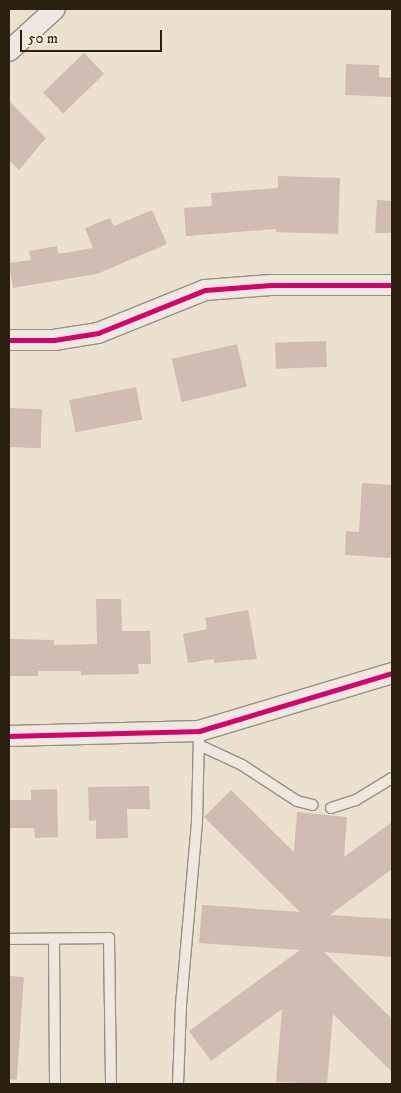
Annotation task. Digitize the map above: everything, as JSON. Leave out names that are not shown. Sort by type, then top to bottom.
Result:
[{"type":"street","points":[[9,51],[55,9]]},
{"type":"street","points":[[9,340],[54,340],[98,333],[205,290],[272,284],[392,285]]},
{"type":"street","points":[[9,736],[199,738],[392,673]]},
{"type":"lane","points":[[199,738],[297,801],[313,805]]},
{"type":"lane","points":[[178,1084],[181,1005],[197,822],[199,738]]},
{"type":"lane","points":[[331,808],[356,800],[392,778]]},
{"type":"lane","points":[[9,939],[109,938],[111,1084]]},
{"type":"lane","points":[[54,939],[55,1084]]},
{"type":"building","points":[[84,53],[104,74],[63,113],[43,93]]},
{"type":"building","points":[[346,64],[379,65],[379,77],[392,78],[392,97],[345,95]]},
{"type":"building","points":[[9,101],[46,138],[19,170],[9,160]]},
{"type":"building","points":[[278,176],[340,178],[338,234],[276,232],[276,229],[186,236],[184,208],[212,206],[211,193],[278,188]]},
{"type":"building","points":[[377,200],[392,201],[392,233],[375,233]]},
{"type":"building","points":[[152,210],[167,244],[97,274],[13,288],[9,263],[31,260],[29,251],[57,246],[58,254],[93,248],[85,228],[110,218],[114,226]]},
{"type":"building","points":[[326,341],[327,367],[276,369],[275,343]]},
{"type":"building","points":[[237,344],[247,387],[182,402],[172,359]]},
{"type":"building","points":[[136,387],[142,419],[76,432],[69,400]]},
{"type":"building","points":[[9,408],[42,409],[41,448],[9,447]]},
{"type":"building","points":[[362,483],[392,485],[392,558],[345,555],[346,531],[359,532]]},
{"type":"building","points":[[96,599],[121,599],[122,631],[150,631],[151,664],[138,664],[139,674],[81,675],[81,671],[38,671],[38,676],[9,676],[9,639],[54,640],[54,645],[97,644]]},
{"type":"building","points":[[248,610],[257,659],[214,663],[214,659],[188,663],[183,634],[207,629],[205,618]]},
{"type":"building","points":[[149,786],[150,809],[127,809],[128,838],[96,839],[96,820],[89,821],[88,787]]},
{"type":"building","points":[[57,789],[58,837],[35,838],[34,828],[9,828],[9,800],[31,800],[31,790]]},
{"type":"building","points":[[231,790],[294,852],[297,812],[347,817],[344,857],[392,822],[392,869],[330,915],[392,919],[392,957],[324,952],[392,1019],[392,1072],[333,1014],[327,1084],[276,1082],[282,1009],[211,1061],[189,1031],[300,950],[199,943],[202,905],[300,912],[204,817]]},
{"type":"building","points":[[9,976],[24,977],[17,1080],[9,1079]]},
{"type":"cycle path","points":[[9,340],[54,340],[98,333],[205,290],[271,285],[392,285]]},
{"type":"cycle path","points":[[9,736],[199,731],[392,673]]}]
